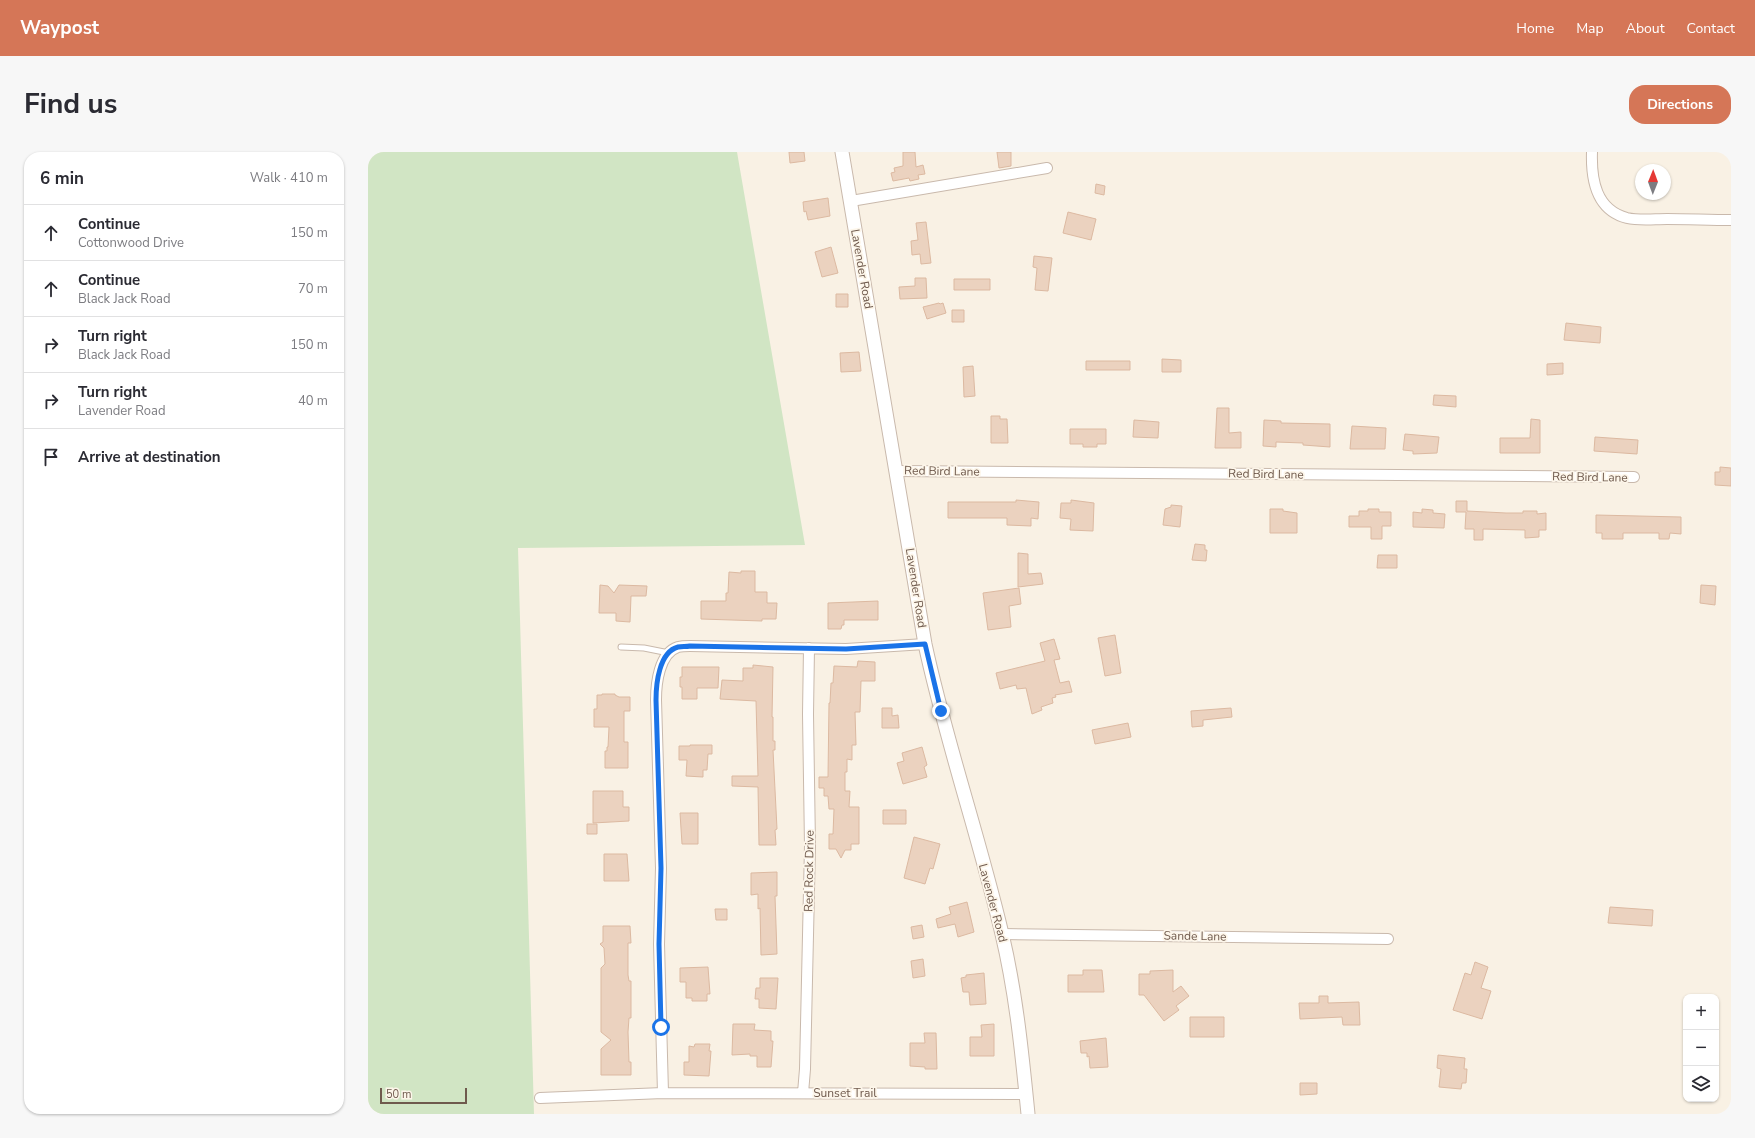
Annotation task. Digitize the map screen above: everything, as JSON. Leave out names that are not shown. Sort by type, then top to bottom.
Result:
[{"type":"street","name":"Lavender Road","points":[[842,152],[925,644],[941,711],[1002,934],[1015,999],[1028,1114]]},
{"type":"street","points":[[1592,152],[1592,172],[1599,196],[1604,205],[1620,215],[1637,219],[1731,220]]},
{"type":"street","points":[[851,201],[1047,168]]},
{"type":"street","name":"Red Bird Lane","points":[[897,471],[1634,477]]},
{"type":"street","points":[[663,1093],[659,944],[661,868],[657,770],[656,686],[661,665],[676,648],[690,646],[846,649],[925,644]]},
{"type":"street","name":"Red Rock Drive","points":[[802,1093],[805,1069],[810,846],[808,714],[809,648]]},
{"type":"street","name":"Sande Lane","points":[[1002,934],[1388,939]]},
{"type":"street","name":"Sunset Trail","points":[[540,1098],[663,1093],[1026,1094]]},
{"type":"lane","points":[[622,647],[644,648],[670,653]]},
{"type":"green space","points":[[368,152],[737,152],[805,545],[518,548],[534,1114],[368,1114]]},
{"type":"building","points":[[789,152],[804,152],[805,161],[790,163]]},
{"type":"building","points":[[903,152],[915,152],[916,167],[923,165],[925,174],[918,175],[919,179],[910,181],[909,178],[893,181],[891,173],[895,172],[894,168],[903,166]]},
{"type":"building","points":[[997,152],[1011,152],[1011,166],[999,168]]},
{"type":"building","points":[[1096,184],[1105,186],[1104,195],[1095,193]]},
{"type":"building","points":[[828,198],[830,216],[808,220],[806,211],[804,212],[803,202]]},
{"type":"building","points":[[1068,212],[1096,219],[1091,240],[1063,233]]},
{"type":"building","points":[[926,222],[931,263],[921,264],[920,254],[912,255],[911,241],[918,240],[916,223]]},
{"type":"building","points":[[831,247],[838,273],[822,277],[815,252]]},
{"type":"building","points":[[1034,256],[1052,258],[1048,291],[1035,290],[1037,268],[1033,267]]},
{"type":"building","points":[[915,278],[926,278],[927,298],[900,299],[899,287],[915,286]]},
{"type":"building","points":[[954,279],[990,279],[990,290],[954,290]]},
{"type":"building","points":[[836,294],[848,294],[848,307],[836,307]]},
{"type":"building","points":[[943,303],[946,313],[927,319],[923,307]]},
{"type":"building","points":[[952,310],[964,310],[964,322],[952,322]]},
{"type":"building","points":[[1566,323],[1601,327],[1600,343],[1564,340]]},
{"type":"building","points":[[859,352],[861,371],[841,372],[840,353]]},
{"type":"building","points":[[1162,359],[1181,360],[1181,372],[1162,372]]},
{"type":"building","points":[[1086,361],[1130,361],[1130,370],[1086,370]]},
{"type":"building","points":[[1563,363],[1563,374],[1547,375],[1547,364]]},
{"type":"building","points":[[973,366],[975,396],[964,397],[963,367]]},
{"type":"building","points":[[1434,395],[1456,396],[1456,407],[1433,405]]},
{"type":"building","points":[[1217,408],[1229,408],[1229,433],[1241,432],[1241,448],[1215,448]]},
{"type":"building","points":[[991,416],[1000,416],[1000,419],[1007,419],[1008,443],[991,443]]},
{"type":"building","points":[[1531,419],[1540,420],[1540,453],[1500,453],[1500,438],[1530,438]]},
{"type":"building","points":[[1134,420],[1159,422],[1158,438],[1133,437]]},
{"type":"building","points":[[1264,420],[1281,421],[1281,423],[1330,424],[1330,447],[1303,445],[1303,443],[1276,442],[1276,447],[1263,446]]},
{"type":"building","points":[[1352,426],[1386,428],[1385,449],[1350,449]]},
{"type":"building","points":[[1070,429],[1106,429],[1106,444],[1097,444],[1097,447],[1083,447],[1083,444],[1070,444]]},
{"type":"building","points":[[1405,434],[1439,437],[1437,453],[1413,454],[1413,451],[1403,450]]},
{"type":"building","points":[[1595,437],[1638,440],[1637,454],[1594,451]]},
{"type":"building","points":[[1720,467],[1731,468],[1731,486],[1715,485],[1715,472],[1720,472]]},
{"type":"building","points":[[1016,500],[1039,502],[1038,519],[1031,518],[1031,526],[1007,525],[1007,518],[948,518],[948,502],[1016,502]]},
{"type":"building","points":[[1071,500],[1094,503],[1093,531],[1070,530],[1071,519],[1060,518],[1061,503],[1071,503]]},
{"type":"building","points":[[1456,501],[1467,501],[1467,511],[1523,513],[1523,511],[1537,511],[1537,514],[1546,513],[1546,530],[1539,530],[1539,537],[1525,538],[1525,530],[1483,529],[1483,540],[1474,540],[1474,529],[1465,529],[1466,512],[1456,512]]},
{"type":"building","points":[[1171,505],[1182,506],[1180,527],[1163,525],[1165,509],[1171,507]]},
{"type":"building","points":[[1270,509],[1283,509],[1283,511],[1297,513],[1297,533],[1270,533]]},
{"type":"building","points":[[1368,509],[1379,509],[1379,512],[1391,512],[1391,526],[1382,526],[1382,539],[1371,539],[1371,527],[1349,527],[1349,516],[1359,516],[1359,511],[1368,511]]},
{"type":"building","points":[[1422,509],[1433,510],[1433,513],[1445,514],[1444,528],[1413,527],[1413,512],[1422,513]]},
{"type":"building","points":[[1596,515],[1681,517],[1681,534],[1670,533],[1669,539],[1659,539],[1659,533],[1623,533],[1623,539],[1602,539],[1602,533],[1596,533]]},
{"type":"building","points":[[1195,544],[1205,545],[1205,550],[1207,550],[1206,561],[1192,560]]},
{"type":"building","points":[[1018,553],[1028,554],[1028,574],[1041,573],[1043,584],[1018,587]]},
{"type":"building","points":[[1378,555],[1397,555],[1397,568],[1377,568]]},
{"type":"building","points":[[741,571],[755,571],[755,592],[767,592],[767,603],[777,603],[776,619],[762,619],[762,621],[701,619],[701,601],[726,601],[729,572],[741,573]]},
{"type":"building","points":[[600,585],[608,586],[614,593],[619,585],[647,586],[646,596],[631,596],[630,622],[616,621],[616,613],[599,613]]},
{"type":"building","points":[[1701,585],[1716,586],[1715,605],[1700,603]]},
{"type":"building","points":[[1019,588],[1021,604],[1009,606],[1011,627],[988,630],[983,593]]},
{"type":"building","points":[[878,601],[878,620],[844,620],[844,625],[842,625],[841,629],[828,629],[828,603]]},
{"type":"building","points":[[1115,635],[1121,673],[1105,676],[1098,638]]},
{"type":"building","points":[[1054,639],[1060,659],[1054,660],[1060,683],[1069,681],[1072,692],[1055,695],[1056,697],[1052,698],[1053,703],[1041,707],[1042,710],[1032,714],[1026,688],[1017,689],[1016,685],[1000,689],[996,673],[1045,661],[1040,643]]},
{"type":"building","points":[[858,661],[875,662],[875,681],[861,681],[860,712],[855,712],[856,745],[852,745],[852,760],[847,759],[847,772],[845,772],[845,791],[850,791],[849,807],[859,807],[859,844],[851,844],[851,850],[845,850],[841,858],[836,849],[829,849],[829,834],[833,834],[834,809],[829,809],[828,796],[824,796],[824,788],[819,788],[819,777],[828,777],[829,703],[831,683],[833,683],[834,666],[857,667]]},
{"type":"building","points":[[753,665],[773,667],[772,717],[773,741],[775,741],[775,750],[773,750],[777,829],[775,830],[776,845],[759,845],[758,787],[732,786],[732,776],[758,776],[756,701],[720,699],[722,680],[743,681],[743,668],[753,668]]},
{"type":"building","points":[[682,667],[719,667],[718,688],[697,688],[697,699],[682,699],[680,677],[682,677]]},
{"type":"building","points":[[615,694],[619,697],[630,697],[630,711],[624,711],[624,742],[628,742],[628,768],[605,768],[605,751],[607,751],[608,747],[609,727],[594,727],[594,709],[597,709],[597,695]]},
{"type":"building","points":[[882,708],[892,708],[892,716],[898,715],[899,728],[882,728]]},
{"type":"building","points":[[1231,708],[1232,717],[1203,720],[1203,726],[1192,727],[1191,711]]},
{"type":"building","points":[[1128,723],[1131,737],[1095,744],[1092,730]]},
{"type":"building","points":[[712,745],[712,754],[708,754],[707,770],[703,770],[703,777],[686,776],[687,760],[679,760],[679,746]]},
{"type":"building","points":[[922,747],[927,765],[924,767],[927,777],[903,784],[897,763],[904,761],[902,753]]},
{"type":"building","points":[[593,791],[623,791],[623,807],[629,807],[629,821],[593,823]]},
{"type":"building","points":[[883,810],[906,810],[906,824],[883,824]]},
{"type":"building","points":[[680,813],[698,813],[698,844],[682,844]]},
{"type":"building","points":[[587,824],[597,824],[597,834],[587,834]]},
{"type":"building","points":[[914,837],[940,844],[933,869],[930,868],[925,884],[904,878]]},
{"type":"building","points":[[604,854],[627,854],[629,881],[604,881]]},
{"type":"building","points":[[777,872],[777,896],[775,896],[777,954],[761,955],[760,908],[758,909],[758,894],[751,895],[751,873]]},
{"type":"building","points":[[967,902],[974,932],[958,937],[955,924],[938,928],[936,919],[951,914],[949,907]]},
{"type":"building","points":[[1610,907],[1653,910],[1652,926],[1608,923]]},
{"type":"building","points":[[715,909],[727,909],[727,920],[716,920]]},
{"type":"building","points":[[922,925],[924,937],[913,939],[911,927]]},
{"type":"building","points":[[603,926],[630,926],[631,943],[628,943],[628,975],[629,981],[631,981],[631,1018],[629,1018],[628,1032],[631,1075],[601,1075],[601,1049],[611,1040],[601,1032],[601,968],[605,964],[604,948],[600,944],[603,942]]},
{"type":"building","points":[[923,959],[925,976],[913,978],[911,961]]},
{"type":"building","points":[[1475,962],[1488,967],[1481,988],[1491,991],[1482,1019],[1453,1010],[1465,973],[1471,975]]},
{"type":"building","points":[[708,967],[710,994],[707,994],[707,1001],[692,1001],[692,998],[686,998],[686,982],[680,982],[680,968]]},
{"type":"building","points":[[1083,970],[1102,970],[1104,992],[1068,992],[1068,975],[1083,975]]},
{"type":"building","points":[[1173,970],[1173,992],[1181,986],[1189,996],[1176,1006],[1179,1010],[1164,1021],[1144,995],[1139,995],[1139,974],[1150,974],[1150,971]]},
{"type":"building","points":[[984,973],[986,1004],[970,1005],[969,992],[963,992],[961,978],[966,977],[966,975]]},
{"type":"building","points":[[760,978],[778,978],[776,1009],[759,1008],[759,999],[755,999],[756,988],[760,988]]},
{"type":"building","points":[[1319,996],[1328,996],[1328,1003],[1359,1002],[1360,1025],[1343,1025],[1342,1017],[1300,1019],[1299,1003],[1319,1003]]},
{"type":"building","points":[[1190,1017],[1224,1017],[1224,1037],[1190,1037]]},
{"type":"building","points":[[733,1024],[755,1024],[754,1030],[771,1031],[771,1041],[773,1041],[771,1067],[757,1067],[757,1056],[750,1056],[750,1054],[732,1055]]},
{"type":"building","points":[[994,1024],[994,1056],[970,1056],[970,1037],[982,1037],[981,1025]]},
{"type":"building","points":[[924,1033],[936,1033],[937,1069],[925,1069],[925,1067],[910,1066],[910,1043],[925,1043]]},
{"type":"building","points":[[1106,1038],[1108,1067],[1090,1068],[1089,1056],[1087,1057],[1087,1053],[1081,1053],[1080,1041]]},
{"type":"building","points":[[695,1044],[710,1044],[709,1051],[711,1051],[709,1076],[684,1075],[684,1062],[689,1062],[689,1046],[694,1047]]},
{"type":"building","points":[[1438,1055],[1465,1058],[1464,1069],[1467,1069],[1466,1083],[1462,1083],[1461,1089],[1439,1087],[1441,1069],[1437,1068]]},
{"type":"building","points":[[1300,1083],[1317,1083],[1317,1094],[1300,1095]]},
{"type":"route","points":[[661,1027],[659,944],[661,868],[656,686],[661,665],[670,653],[676,648],[690,646],[846,649],[925,644],[941,711]]}]
